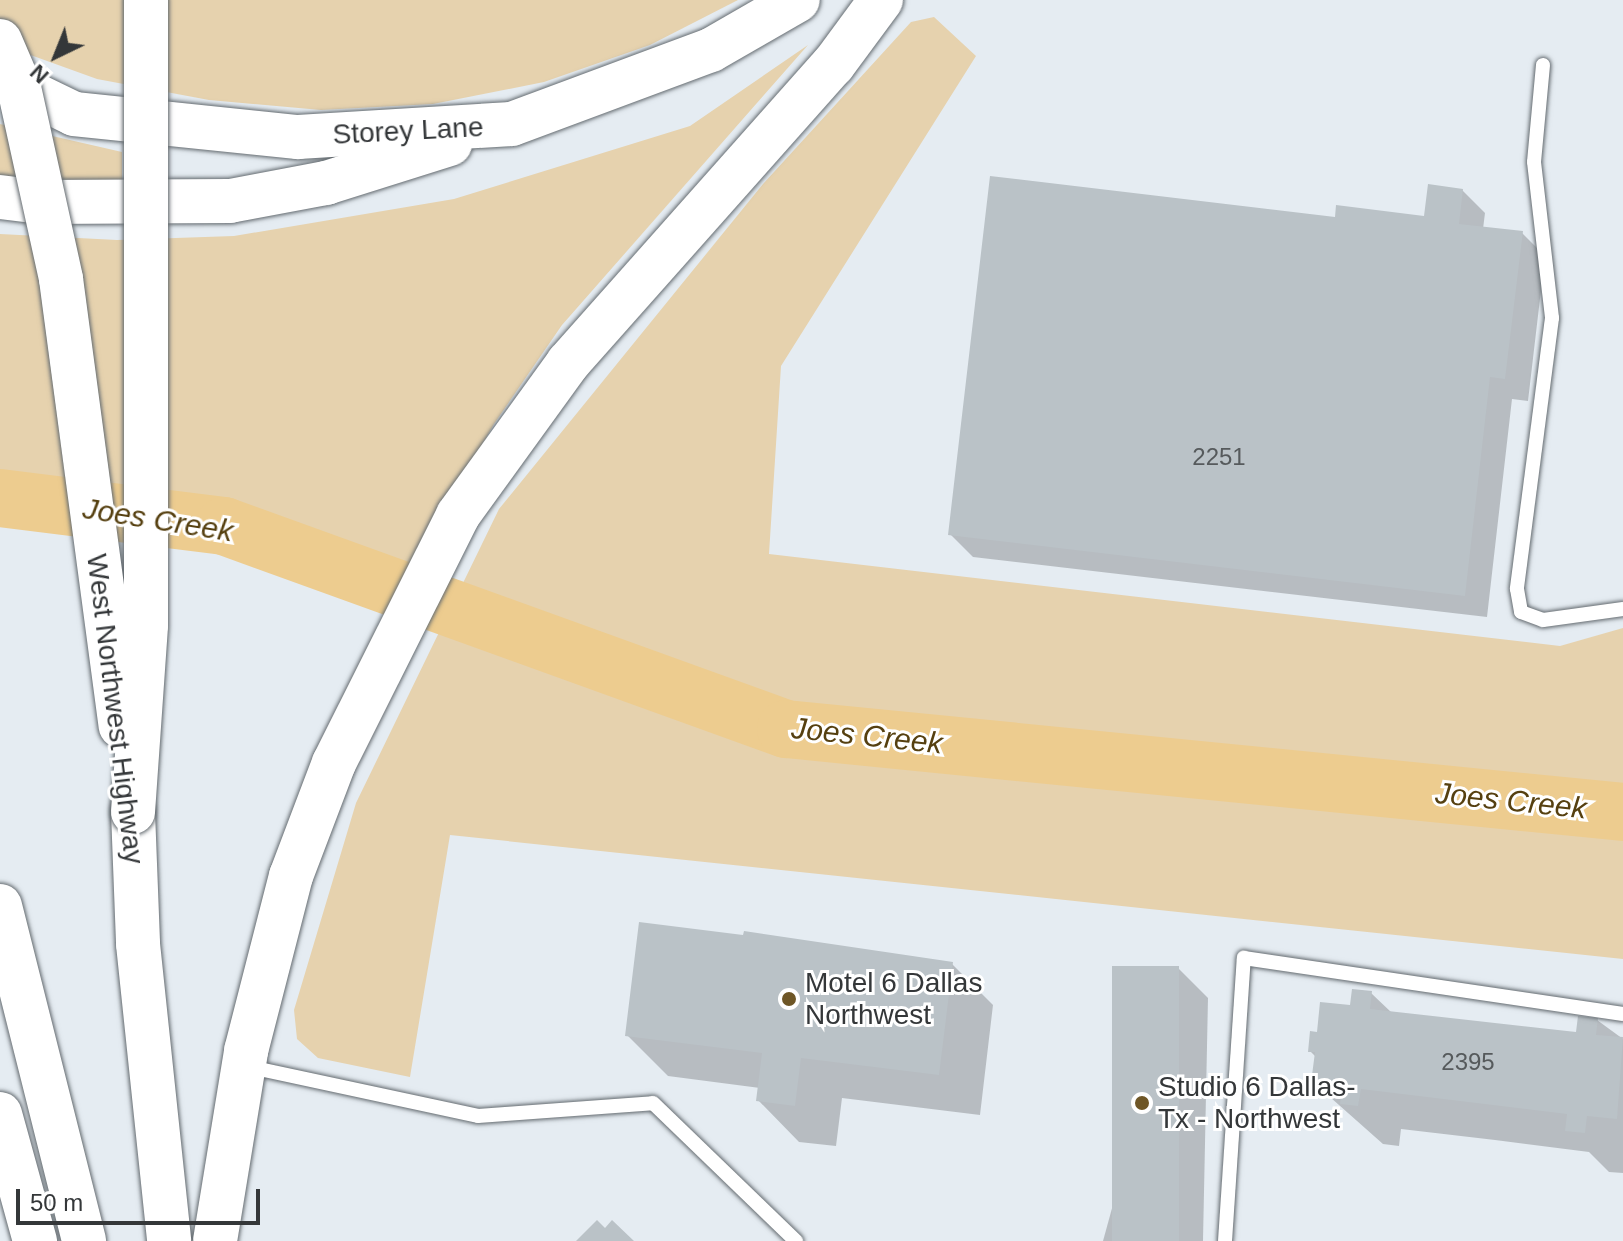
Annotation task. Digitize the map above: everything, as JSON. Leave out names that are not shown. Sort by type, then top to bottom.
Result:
[{"type":"main road","points":[[133,812],[146,625],[146,0]]},
{"type":"main road","name":"Storey Lane","points":[[0,78],[74,114],[298,137],[512,124],[711,50],[798,0]]},
{"type":"main road","points":[[215,1241],[244,1065],[291,876],[334,763],[458,515],[518,425],[568,363],[833,65],[881,0]]},
{"type":"main road","name":"West Northwest Highway","points":[[0,41],[18,83],[61,279],[133,812],[138,944],[169,1241]]},
{"type":"main road","points":[[0,197],[41,202],[230,201],[326,183],[512,124]]},
{"type":"main road","points":[[0,906],[84,1241]]},
{"type":"main road","points":[[0,1114],[35,1241]]},
{"type":"lane","points":[[1543,65],[1534,162],[1552,318],[1517,589],[1521,612],[1543,620],[1623,609]]},
{"type":"lane","points":[[1225,1241],[1244,958],[1623,1014]]},
{"type":"lane","points":[[244,1065],[478,1116],[653,1103],[796,1241]]},
{"type":"shaded area","points":[[0,0],[738,0],[650,45],[544,82],[433,104],[321,110],[209,100],[97,79],[0,44]]},
{"type":"shaded area","points":[[934,17],[976,56],[781,366],[769,554],[1560,646],[1623,628],[1623,959],[450,835],[410,1077],[318,1058],[297,1039],[294,1010],[356,803],[499,509],[763,184],[911,22]]},
{"type":"shaded area","points":[[808,45],[562,325],[494,424],[408,572],[188,500],[0,479],[0,234],[117,240],[234,236],[454,199],[690,126]]},
{"type":"shaded area","points":[[0,124],[122,152],[122,195],[0,191]]},
{"type":"building","points":[[990,176],[1335,217],[1336,205],[1424,216],[1428,184],[1463,189],[1459,224],[1523,231],[1505,379],[1490,377],[1465,596],[948,535]]},
{"type":"building","name":"Motel 6 Dallas Northwest","points":[[639,922],[743,935],[744,931],[953,962],[939,1075],[801,1058],[795,1106],[756,1101],[762,1053],[625,1036]]},
{"type":"building","name":"Studio 6 Dallas- Tx - Northwest","points":[[1112,966],[1179,966],[1179,1241],[1112,1241]]},
{"type":"building","points":[[1352,989],[1372,991],[1370,1009],[1576,1032],[1578,1016],[1598,1018],[1596,1035],[1623,1037],[1617,1119],[1587,1116],[1585,1133],[1565,1131],[1567,1114],[1361,1089],[1358,1106],[1340,1104],[1342,1087],[1311,1083],[1315,1052],[1308,1052],[1310,1031],[1317,1032],[1320,1002],[1350,1005]]},
{"type":"building","points":[[597,1220],[605,1228],[612,1220],[634,1241],[576,1241]]},
{"type":"waterway","name":"Joes Creek","points":[[0,498],[224,526],[786,729],[1623,812]]},
{"type":"place","name":"Motel 6 Dallas Northwest","points":[[789,999]]},
{"type":"place","name":"Studio 6 Dallas- Tx - Northwest","points":[[1142,1103]]}]
